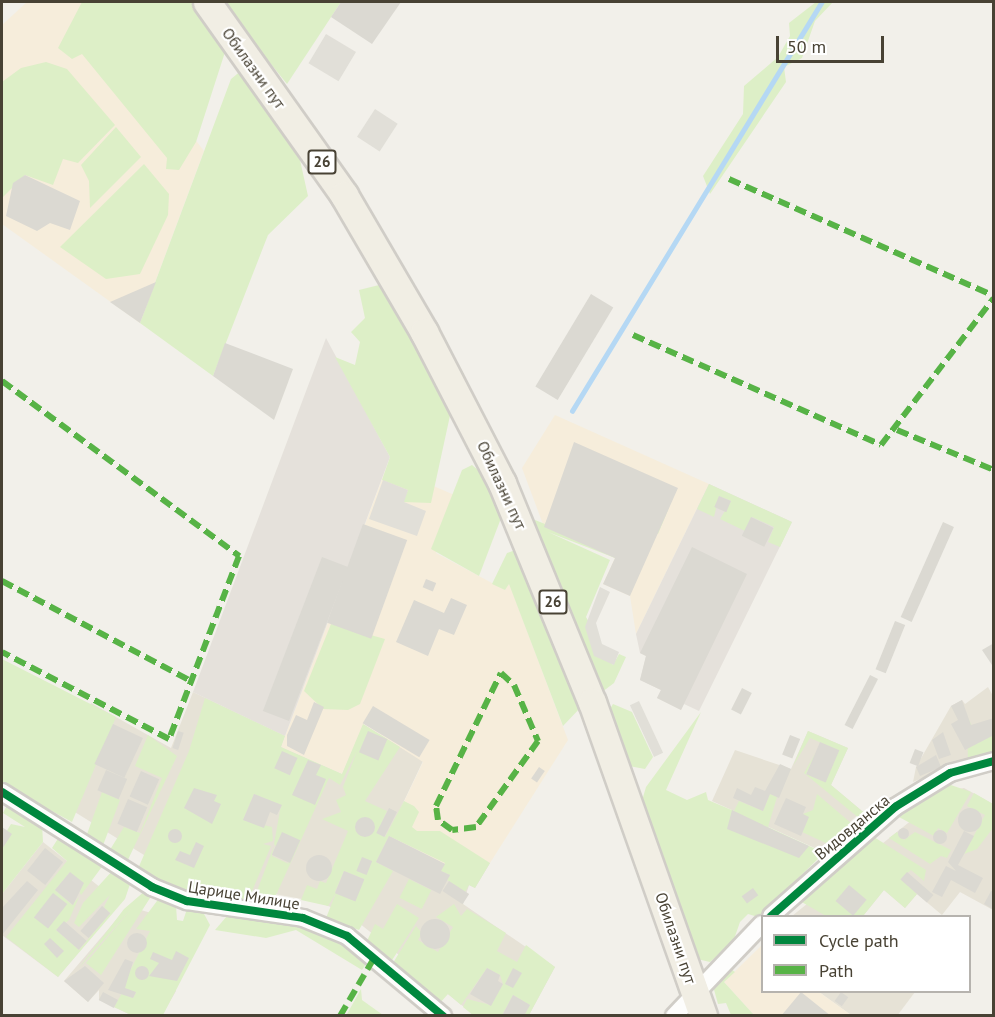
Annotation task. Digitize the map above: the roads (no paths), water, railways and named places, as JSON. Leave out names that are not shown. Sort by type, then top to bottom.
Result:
[{"type":"main road","name":"Обилазни пут","points":[[207,2],[344,195],[424,332],[502,483],[595,710],[699,1004]]},
{"type":"street","name":"Видовданска","points":[[772,915],[895,807],[950,773],[993,761]]},
{"type":"street","name":"Царице Милице","points":[[2,792],[152,887],[187,901],[303,918],[346,936],[443,1016]]},
{"type":"street","points":[[674,1016],[699,1004],[761,925]]},
{"type":"waterway","points":[[572,411],[822,2]]}]
